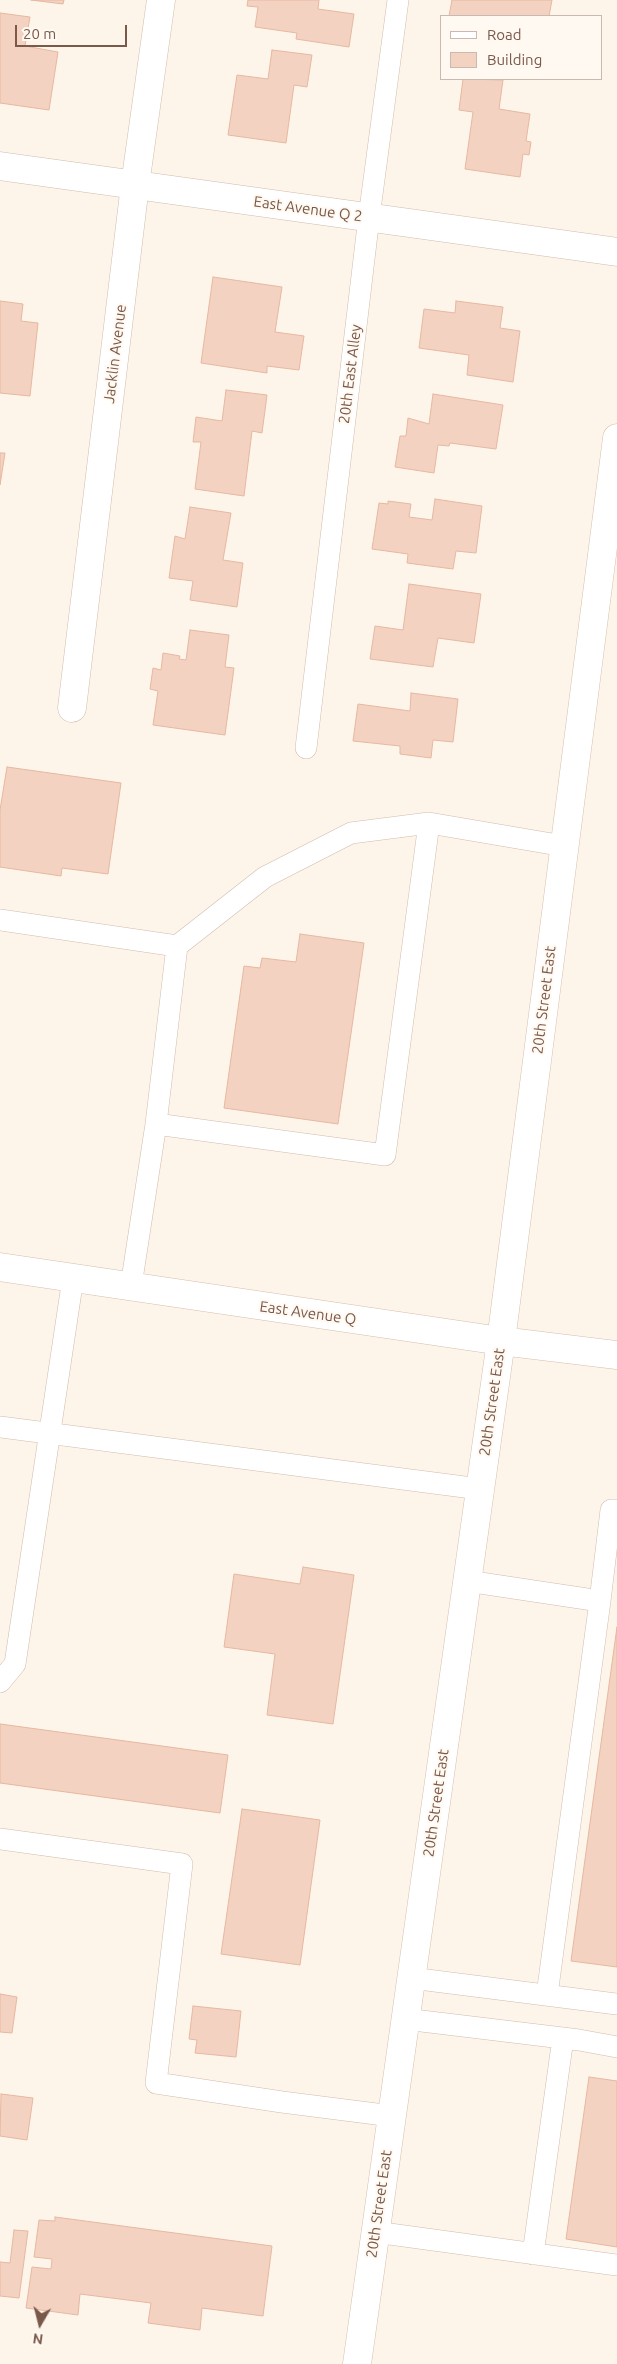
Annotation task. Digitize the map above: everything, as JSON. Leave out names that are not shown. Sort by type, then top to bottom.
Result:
[{"type":"street","name":"Jacklin Avenue","points":[[72,708],[135,185],[161,0]]},
{"type":"street","name":"East Avenue Q 2","points":[[0,166],[617,252]]},
{"type":"street","name":"20th Street East","points":[[357,2364],[500,1341],[617,438]]},
{"type":"street","name":"East Avenue Q","points":[[0,1267],[500,1341],[617,1355]]},
{"type":"lane","name":"20th East Alley","points":[[306,748],[369,217],[398,0]]},
{"type":"lane","points":[[156,1124],[385,1155],[429,823]]},
{"type":"lane","points":[[131,1286],[156,1124],[176,946],[265,877],[351,833],[429,823],[564,846]]},
{"type":"lane","points":[[0,920],[176,946]]},
{"type":"lane","points":[[0,1682],[15,1664],[73,1278]]},
{"type":"lane","points":[[0,1427],[480,1489]]},
{"type":"lane","points":[[547,1995],[612,1510],[617,1510]]},
{"type":"lane","points":[[467,1581],[600,1601]]},
{"type":"lane","points":[[0,1839],[182,1864],[156,2083],[392,2116]]},
{"type":"lane","points":[[411,1978],[617,2004]]},
{"type":"lane","points":[[405,2019],[563,2038],[617,2047]]},
{"type":"lane","points":[[534,2254],[563,2038]]},
{"type":"lane","points":[[375,2232],[617,2266]]},
{"type":"building","points":[[31,0],[64,0],[63,4]]},
{"type":"building","points":[[248,0],[319,0],[318,9],[354,14],[349,47],[296,39],[297,33],[255,27],[258,7],[247,6]]},
{"type":"building","points":[[452,0],[552,0],[549,15],[449,15]]},
{"type":"building","points":[[0,13],[30,17],[25,46],[58,52],[49,110],[0,103]]},
{"type":"building","points":[[272,50],[312,55],[307,87],[294,85],[286,143],[228,135],[237,75],[268,79]]},
{"type":"building","points":[[463,80],[503,80],[499,109],[530,114],[526,141],[531,142],[529,155],[523,154],[520,177],[465,169],[473,112],[459,110]]},
{"type":"building","points":[[213,277],[282,287],[275,332],[304,336],[299,370],[267,366],[267,373],[201,363]]},
{"type":"building","points":[[0,301],[23,304],[21,321],[38,323],[30,396],[0,393]]},
{"type":"building","points":[[456,301],[503,307],[500,328],[520,331],[513,382],[467,375],[469,355],[419,348],[424,309],[455,313]]},
{"type":"building","points":[[226,390],[267,395],[262,433],[252,431],[244,496],[195,489],[201,442],[193,442],[196,417],[222,421]]},
{"type":"building","points":[[433,394],[503,405],[496,449],[450,443],[449,446],[438,445],[434,473],[395,467],[400,436],[406,436],[408,418],[429,424]]},
{"type":"building","points":[[0,453],[5,453],[0,485]]},
{"type":"building","points":[[435,499],[482,506],[476,553],[456,551],[453,569],[407,563],[408,554],[372,549],[379,503],[388,504],[388,501],[411,504],[409,517],[432,520]]},
{"type":"building","points":[[190,507],[231,513],[223,560],[243,563],[237,607],[190,600],[193,581],[169,578],[175,536],[185,539]]},
{"type":"building","points":[[409,584],[481,594],[474,643],[438,638],[433,667],[370,659],[375,626],[403,630]]},
{"type":"building","points":[[190,630],[229,635],[225,667],[234,668],[225,735],[153,725],[158,691],[150,689],[153,668],[161,670],[163,653],[180,656],[179,659],[186,660]]},
{"type":"building","points":[[411,693],[458,699],[453,742],[433,740],[431,758],[400,754],[400,746],[353,741],[358,704],[410,711]]},
{"type":"building","points":[[7,767],[121,783],[108,874],[62,868],[61,876],[0,867],[0,810]]},
{"type":"building","points":[[300,934],[364,943],[338,1124],[224,1108],[244,966],[260,968],[262,958],[296,962]]},
{"type":"building","points":[[303,1567],[354,1575],[333,1724],[267,1715],[275,1654],[224,1647],[234,1574],[300,1584]]},
{"type":"building","points":[[617,1627],[617,1967],[571,1961]]},
{"type":"building","points":[[0,1724],[228,1755],[220,1813],[0,1783]]},
{"type":"building","points":[[242,1809],[320,1820],[300,1965],[221,1954]]},
{"type":"building","points":[[0,1994],[17,1997],[12,2033],[0,2032]]},
{"type":"building","points":[[193,2006],[241,2011],[236,2057],[195,2053],[197,2040],[189,2039]]},
{"type":"building","points":[[589,2077],[617,2081],[617,2247],[566,2239]]},
{"type":"building","points":[[1,2094],[33,2098],[27,2140],[0,2136]]},
{"type":"building","points":[[55,2217],[272,2246],[263,2316],[202,2308],[200,2330],[148,2323],[151,2303],[80,2294],[78,2315],[26,2308],[32,2267],[51,2269],[52,2259],[34,2257],[39,2220],[55,2221]]},
{"type":"building","points":[[14,2230],[28,2231],[19,2298],[0,2296],[0,2262],[10,2263]]}]
